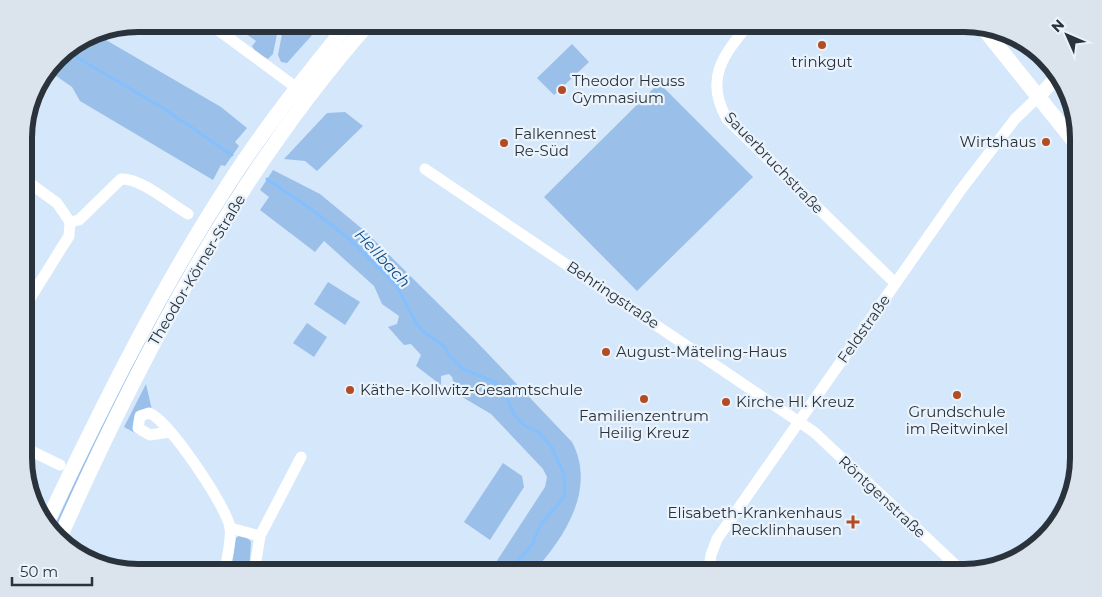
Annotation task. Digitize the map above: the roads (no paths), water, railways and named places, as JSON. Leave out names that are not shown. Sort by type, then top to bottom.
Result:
[{"type":"main road","name":"Theodor-Körner-Straße","points":[[50,516],[148,319],[195,238],[252,149],[302,80],[341,32]]},
{"type":"main road","name":"Theodor-Körner-Straße","points":[[63,532],[138,373],[206,250],[285,130],[362,32]]},
{"type":"main road","points":[[990,36],[1070,136]]},
{"type":"street","points":[[221,32],[290,83]]},
{"type":"street","name":"Sauerbruchstraße","points":[[743,32],[724,58],[718,71],[716,84],[720,107],[728,118],[896,282]]},
{"type":"street","points":[[1039,96],[1053,82]]},
{"type":"street","name":"Feldstraße","points":[[710,564],[717,539],[896,282],[976,169],[1015,119],[1039,96]]},
{"type":"street","name":"Behringstraße","points":[[425,169],[800,421]]},
{"type":"street","points":[[70,222],[79,220],[121,179],[128,178],[188,214]]},
{"type":"street","points":[[33,185],[57,203],[70,222],[69,236],[33,294]]},
{"type":"street","name":"Röntgenstraße","points":[[800,421],[954,564]]},
{"type":"street","points":[[169,432],[205,478],[224,512],[230,528],[226,564]]},
{"type":"street","points":[[32,451],[60,465]]},
{"type":"street","points":[[255,564],[260,536],[301,457]]},
{"type":"street","points":[[230,528],[260,536]]},
{"type":"waterway","name":"Hellbach","points":[[73,55],[163,108],[232,155]]},
{"type":"waterway","name":"Hellbach","points":[[267,179],[311,209],[348,238],[397,286],[417,325],[445,347],[449,355],[463,369],[495,382],[505,393],[514,415],[524,425],[538,432],[551,446],[564,474],[565,494],[541,524],[532,545],[515,564]]},
{"type":"place","name":"trinkgut","points":[[822,45]]},
{"type":"place","name":"Theodor Heuss Gymnasium","points":[[562,90]]},
{"type":"place","name":"Wirtshaus","points":[[1046,142]]},
{"type":"place","name":"Falkennest Re-Süd","points":[[504,143]]},
{"type":"place","name":"August-Mäteling-Haus","points":[[606,352]]},
{"type":"place","name":"Käthe-Kollwitz-Gesamtschule","points":[[350,390]]},
{"type":"place","name":"Grundschule im Reitwinkel","points":[[957,395]]},
{"type":"place","name":"Familienzentrum Heilig Kreuz","points":[[644,399]]},
{"type":"place","name":"Kirche Hl. Kreuz","points":[[726,402]]},
{"type":"place","name":"Elisabeth-Krankenhaus Recklinhausen","points":[[853,522]]}]
